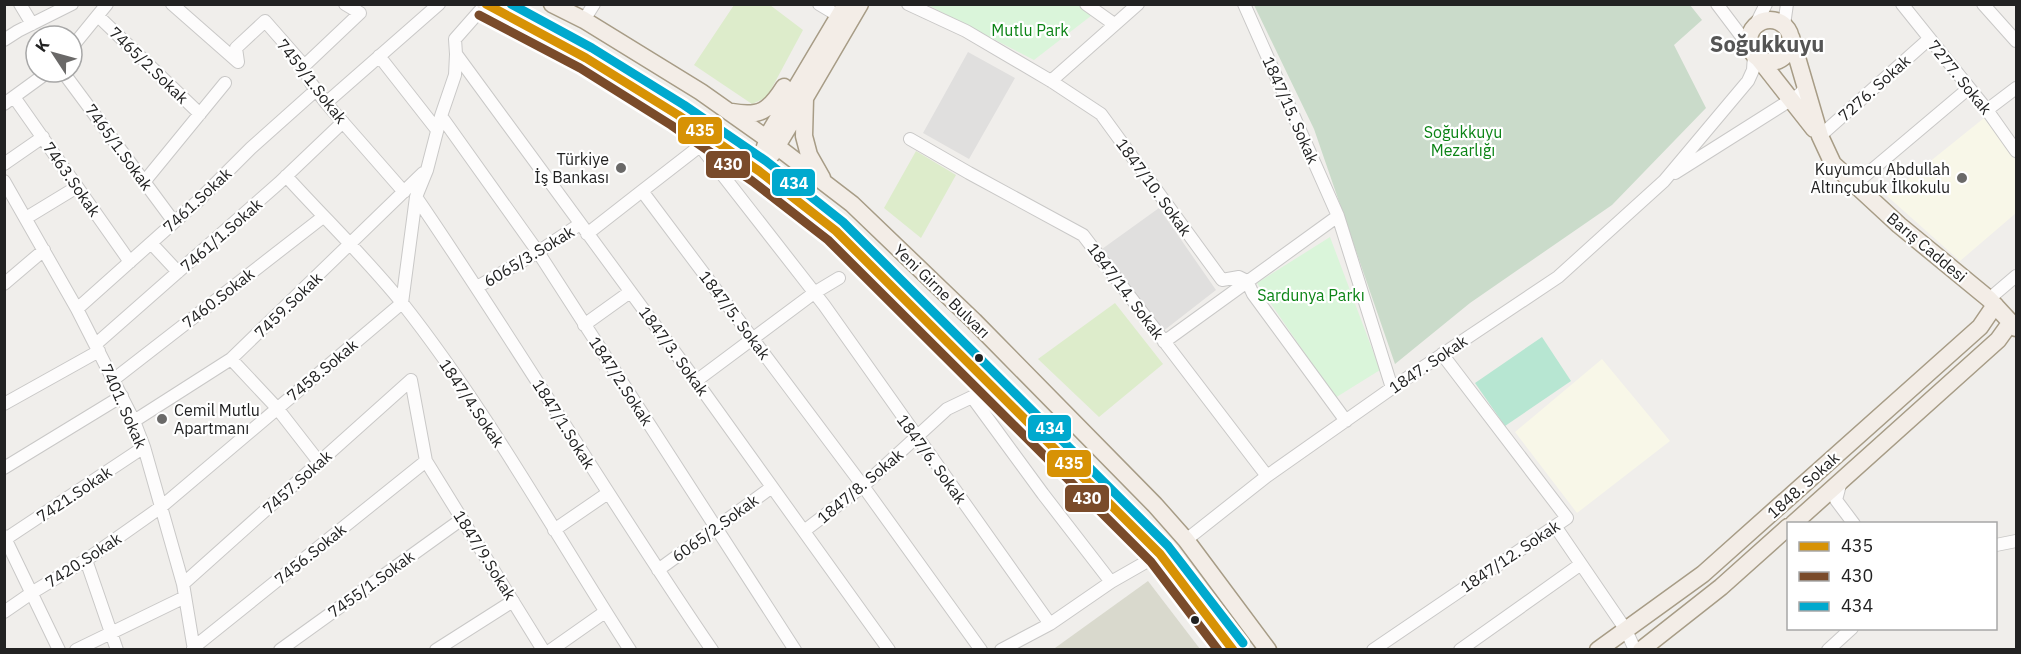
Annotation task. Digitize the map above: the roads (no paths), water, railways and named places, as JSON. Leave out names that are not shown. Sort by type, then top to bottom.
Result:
[{"type":"main road","name":"Yeni Girne Bulvarı","points":[[485,4],[586,58],[678,115],[759,171],[836,231],[1160,554],[1233,650]]},
{"type":"main road","name":"Yeni Girne Bulvarı","points":[[552,4],[584,20],[701,92],[772,142],[852,204],[974,321],[1155,505],[1186,540],[1268,650]]},
{"type":"main road","points":[[772,142],[805,98],[860,4]]},
{"type":"main road","points":[[759,171],[813,57],[842,10]]},
{"type":"main road","points":[[1771,20],[1788,31],[1820,136],[1755,54],[1750,36],[1763,21],[1771,20]]},
{"type":"main road","points":[[1755,54],[1772,62],[1784,57],[1791,44],[1788,31]]},
{"type":"main road","points":[[729,112],[744,114],[764,111],[774,102],[799,65],[813,57]]},
{"type":"main road","points":[[805,98],[804,136],[809,155],[827,186]]},
{"type":"main road","name":"Barış Caddesi","points":[[1820,136],[1833,164],[1854,185],[1992,302],[2014,325]]},
{"type":"main road","name":"1848. Sokak","points":[[1598,650],[1703,574],[1980,327],[1992,302]]},
{"type":"main road","name":"1848. Sokak","points":[[1795,522],[2014,325]]},
{"type":"main road","name":"1848. Sokak","points":[[1641,650],[1721,587],[1787,528]]},
{"type":"street","points":[[20,4],[32,24],[72,4]]},
{"type":"street","points":[[84,32],[107,4]]},
{"type":"street","name":"7459/1.Sokak","points":[[172,4],[238,62],[236,48],[265,21],[301,62],[326,103],[410,194]]},
{"type":"street","points":[[303,67],[360,13],[345,4]]},
{"type":"street","points":[[326,103],[439,4]]},
{"type":"street","name":"7459.Sokak","points":[[134,421],[231,359],[351,244],[410,194],[427,170],[441,116],[455,75],[455,39],[485,4]]},
{"type":"street","points":[[584,20],[594,4]]},
{"type":"street","points":[[819,4],[842,10]]},
{"type":"street","name":"1847/10. Sokak","points":[[908,4],[966,31],[1051,81],[1101,114],[1222,280],[1239,277],[1247,280]]},
{"type":"street","points":[[1086,4],[1114,24]]},
{"type":"street","points":[[1051,81],[1138,4]]},
{"type":"street","name":"1847/15. Sokak","points":[[1244,4],[1338,216],[1392,388]]},
{"type":"street","points":[[1717,4],[1755,54]]},
{"type":"street","points":[[1753,30],[1767,4]]},
{"type":"street","points":[[1787,4],[1788,31]]},
{"type":"street","name":"7277. Sokak","points":[[1902,4],[1970,88],[2016,151]]},
{"type":"street","points":[[1983,4],[2016,41]]},
{"type":"street","name":"7465/2.Sokak","points":[[98,16],[200,114]]},
{"type":"street","points":[[4,40],[24,29]]},
{"type":"street","name":"7276. Sokak","points":[[1820,136],[1929,39]]},
{"type":"street","name":"1847/3. Sokak","points":[[456,54],[696,381],[889,650]]},
{"type":"street","name":"1847. Sokak","points":[[1186,540],[1267,476],[1392,388],[1558,277],[1664,181],[1748,81],[1753,70],[1755,54]]},
{"type":"street","points":[[379,56],[437,130]]},
{"type":"street","points":[[144,182],[225,83]]},
{"type":"street","points":[[9,100],[31,84]]},
{"type":"street","name":"7465/1.Sokak","points":[[72,84],[174,222]]},
{"type":"street","name":"1847. Sokak","points":[[1664,181],[1806,87]]},
{"type":"street","points":[[1854,185],[1970,88]]},
{"type":"street","points":[[1987,110],[2016,88]]},
{"type":"street","name":"7461.Sokak","points":[[77,309],[316,90]]},
{"type":"street","name":"7463.Sokak","points":[[9,100],[43,137],[130,262]]},
{"type":"street","name":"1847/2.Sokak","points":[[441,116],[538,252],[795,650]]},
{"type":"street","name":"7461/1.Sokak","points":[[4,404],[98,348],[178,272],[344,122]]},
{"type":"street","points":[[4,165],[43,137]]},
{"type":"street","name":"1847/14. Sokak","points":[[910,139],[1083,235],[1267,476]]},
{"type":"street","points":[[642,191],[700,146],[814,293]]},
{"type":"street","name":"1847/4.Sokak","points":[[286,176],[351,244],[402,303],[462,385],[630,650]]},
{"type":"street","name":"7401. Sokak","points":[[4,181],[9,201],[26,218],[98,348],[134,421],[144,447],[184,591],[194,649]]},
{"type":"street","points":[[26,218],[77,187]]},
{"type":"street","name":"6065/3.Sokak","points":[[477,287],[583,229],[642,191]]},
{"type":"street","name":"1847/5. Sokak","points":[[642,191],[863,486],[981,650]]},
{"type":"street","points":[[402,303],[410,194]]},
{"type":"street","name":"1847/1.Sokak","points":[[410,194],[477,287],[608,493],[712,650]]},
{"type":"street","points":[[1164,342],[1338,216]]},
{"type":"street","name":"7460.Sokak","points":[[113,380],[323,217]]},
{"type":"street","points":[[151,243],[178,272]]},
{"type":"street","points":[[4,284],[44,250]]},
{"type":"street","points":[[1992,302],[2016,276]]},
{"type":"street","points":[[696,381],[754,340],[814,293],[839,278]]},
{"type":"street","points":[[1247,280],[1253,294],[1346,421]]},
{"type":"street","points":[[584,325],[630,292]]},
{"type":"street","name":"1847/6. Sokak","points":[[814,293],[1050,624]]},
{"type":"street","name":"7458.Sokak","points":[[161,507],[402,303]]},
{"type":"street","name":"1847/12. Sokak","points":[[1373,650],[1567,518],[1442,354]]},
{"type":"street","points":[[231,359],[277,408],[319,462]]},
{"type":"street","name":"7457.Sokak","points":[[76,650],[184,591],[319,462],[411,380],[426,460]]},
{"type":"street","points":[[4,468],[122,396]]},
{"type":"street","name":"1847/8. Sokak","points":[[804,531],[863,486],[947,410],[972,397],[1111,582]]},
{"type":"street","name":"7421.Sokak","points":[[5,538],[144,447]]},
{"type":"street","name":"1847/9.Sokak","points":[[426,460],[543,650]]},
{"type":"street","name":"7456.Sokak","points":[[194,649],[426,460]]},
{"type":"street","points":[[1840,481],[1836,500],[1852,522]]},
{"type":"street","name":"6065/2.Sokak","points":[[658,570],[772,487]]},
{"type":"street","points":[[554,530],[608,493]]},
{"type":"street","name":"7420.Sokak","points":[[4,612],[86,560],[161,507]]},
{"type":"street","name":"7455/1.Sokak","points":[[280,650],[462,519]]},
{"type":"street","points":[[1555,526],[1626,630],[1635,650]]},
{"type":"street","points":[[5,538],[59,650]]},
{"type":"street","points":[[1997,545],[2016,541]]},
{"type":"street","points":[[1001,650],[1050,624],[1111,582],[1160,554]]},
{"type":"street","points":[[86,560],[117,650]]},
{"type":"street","points":[[1460,650],[1581,564]]},
{"type":"street","points":[[435,650],[513,601]]},
{"type":"street","points":[[551,650],[605,612]]},
{"type":"street","points":[[1828,650],[1850,630]]},
{"type":"place","name":"Türkiye İş Bankası","points":[[621,168]]},
{"type":"place","name":"Kuyumcu Abdullah Altınçubuk İlkokulu","points":[[1962,178]]},
{"type":"place","name":"Cemil Mutlu Apartmanı","points":[[162,419]]},
{"type":"district","name":"Soğukkuyu","points":[[1767,44]]},
{"type":"park label","name":"Mutlu Park","points":[[1030,30]]},
{"type":"park label","name":"Soğukkuyu Mezarlığı","points":[[1463,141]]},
{"type":"park label","name":"Sardunya Parkı","points":[[1311,295]]}]
